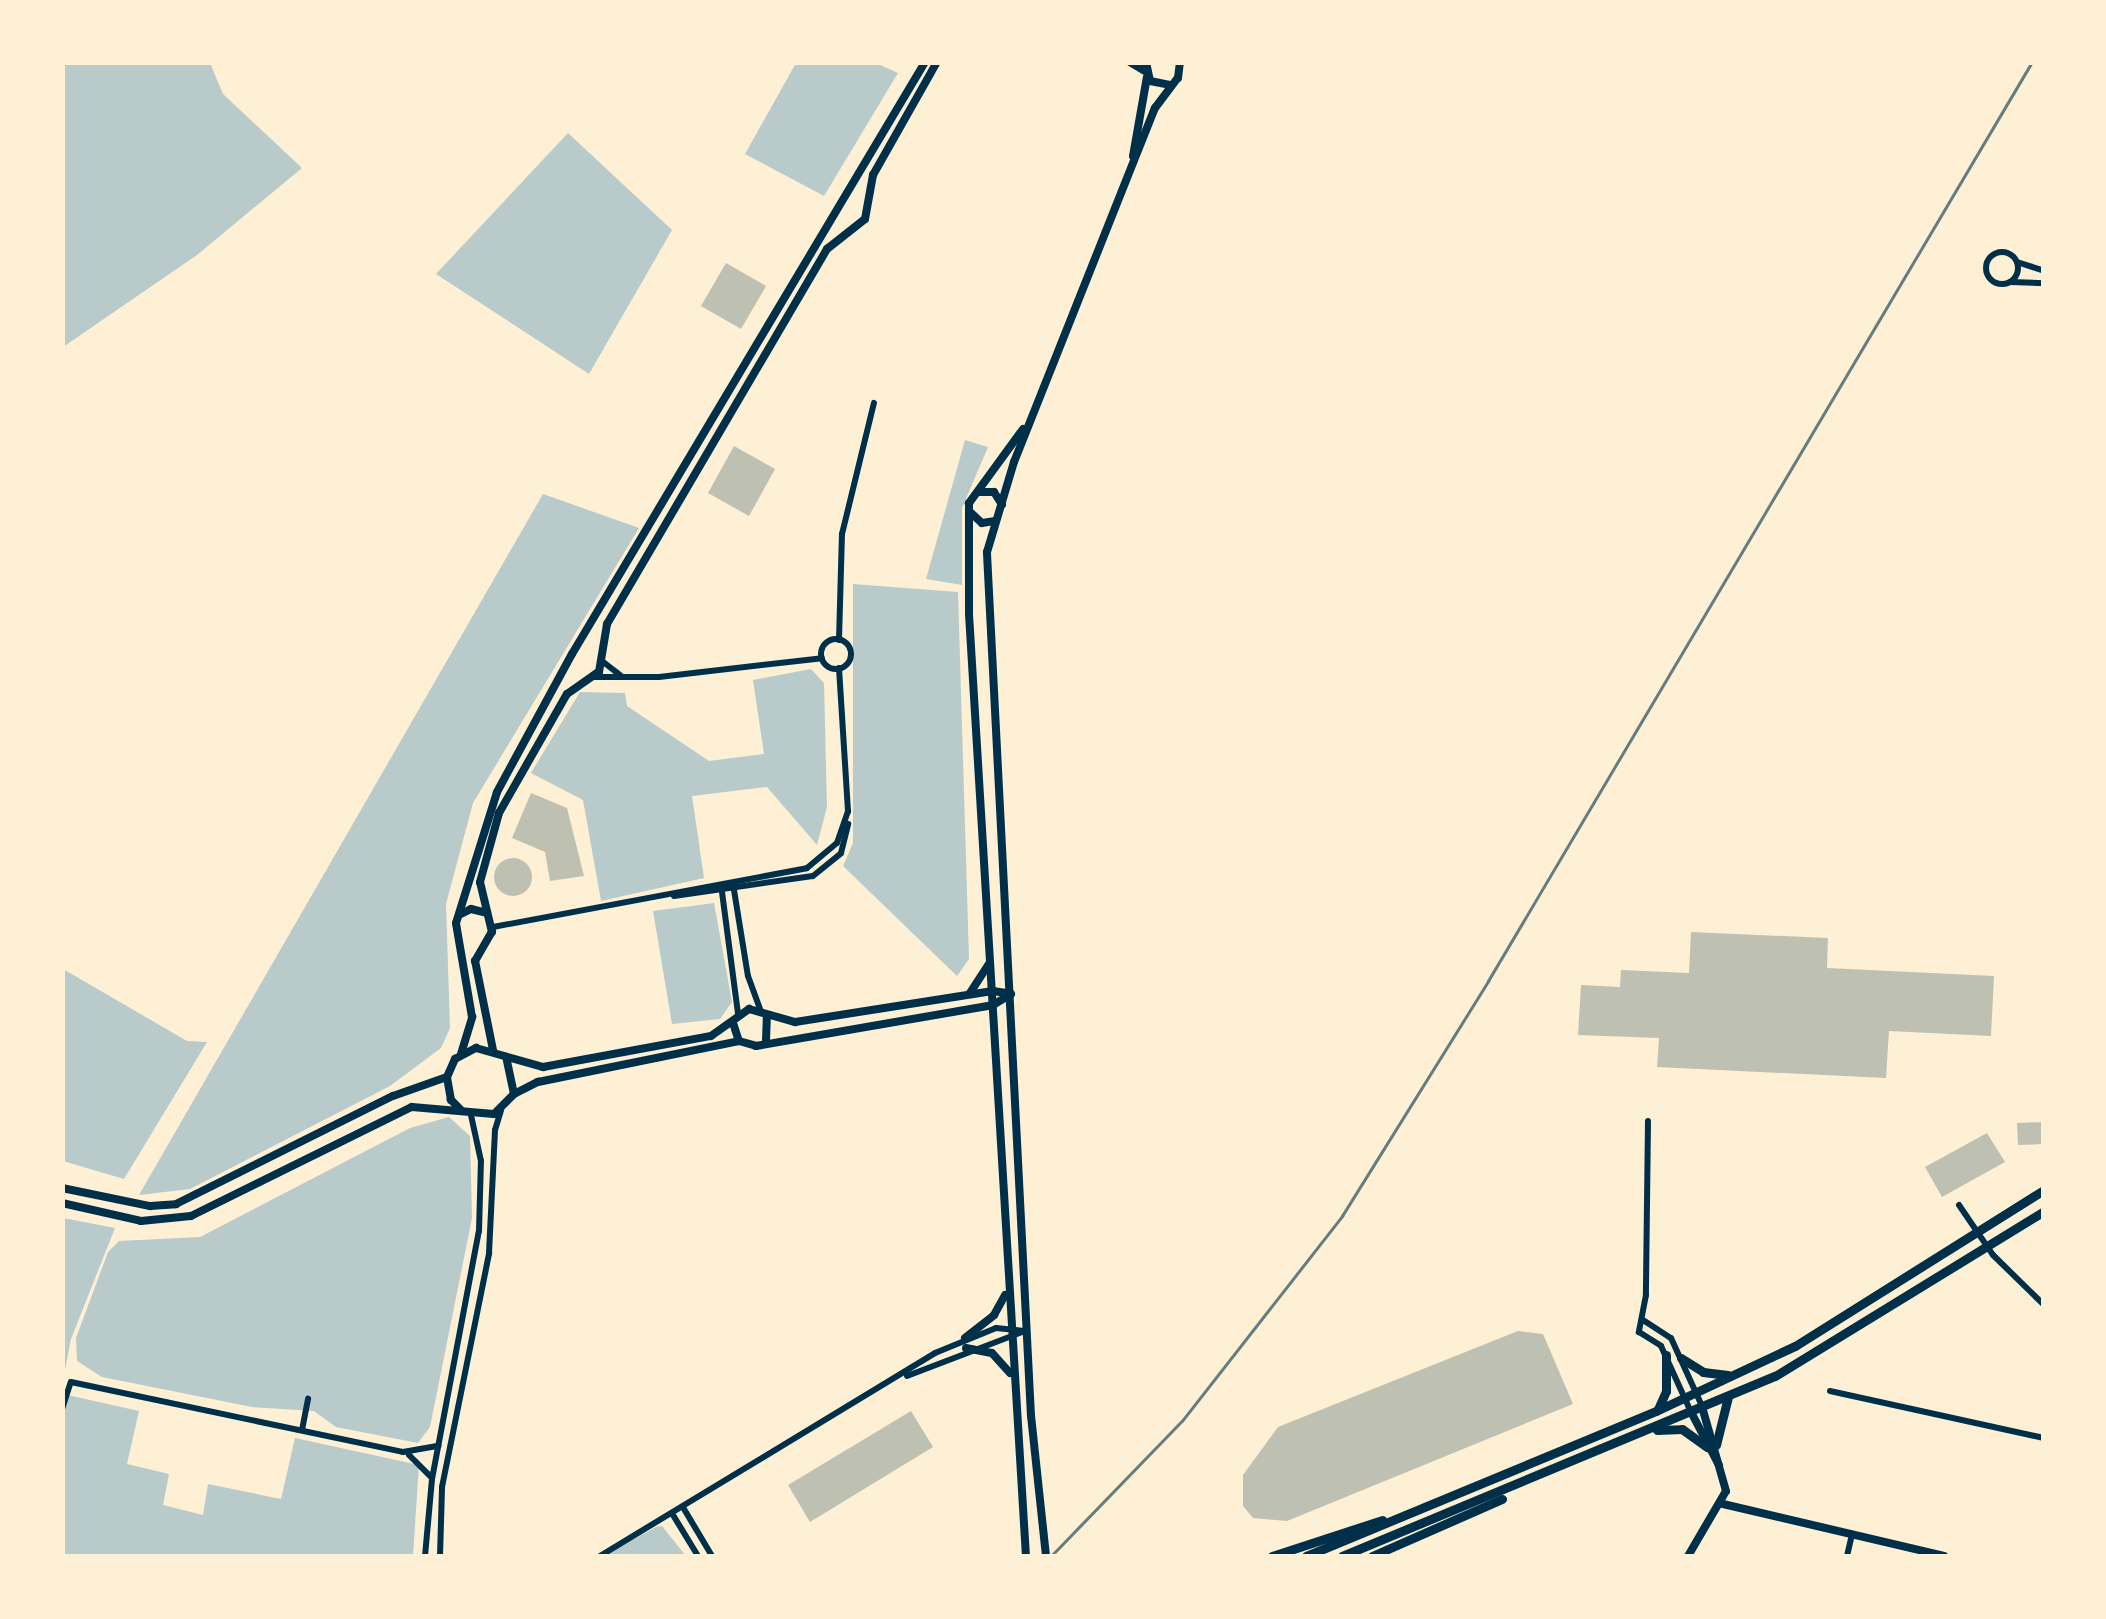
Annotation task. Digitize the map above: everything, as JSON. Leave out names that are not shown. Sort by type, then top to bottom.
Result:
[{"type":"main road","points":[[1306,1556],[1656,1412],[1818,1334],[2044,1190]]},
{"type":"main road","points":[[1372,1556],[1728,1397],[1828,1348],[2044,1212]]},
{"type":"main road","points":[[1656,1412],[1666,1392],[1666,1355]]},
{"type":"main road","points":[[1681,1358],[1702,1372],[1736,1374]]},
{"type":"main road","points":[[1650,1430],[1682,1430],[1712,1446],[1728,1397]]},
{"type":"main road","points":[[1342,1556],[1556,1472]]},
{"type":"main road","points":[[1272,1556],[1433,1504]]},
{"type":"street","points":[[426,1556],[432,1479],[479,1231],[481,1161],[466,1113],[448,1092],[447,1077],[472,1018],[461,914],[489,809],[569,663],[925,62]]},
{"type":"street","points":[[493,927],[480,882],[500,814],[562,700],[589,678],[601,659],[608,624],[807,283],[833,241],[866,220],[873,174],[937,62]]},
{"type":"street","points":[[1130,62],[1146,70],[1160,86],[1174,83]]},
{"type":"street","points":[[1046,1556],[1026,1330],[1011,994],[985,594],[986,552],[1034,412],[1132,166],[1159,101],[1174,83],[1181,64]]},
{"type":"street","points":[[1132,166],[1146,70]]},
{"type":"street","points":[[846,196],[866,204]]},
{"type":"street","points":[[836,211],[839,221],[854,227]]},
{"type":"street","points":[[2044,271],[2017,262],[2002,251],[1986,263],[1989,278],[2044,283]]},
{"type":"street","points":[[2009,282],[2017,262]]},
{"type":"street","points":[[651,898],[735,891],[822,872],[844,845],[848,812],[838,668],[850,656],[838,640],[844,522],[874,403]]},
{"type":"street","points":[[1026,1554],[969,614],[970,512],[974,495],[1034,412]]},
{"type":"street","points":[[974,495],[994,492],[1002,505]]},
{"type":"street","points":[[970,512],[982,523],[998,519]]},
{"type":"street","points":[[822,658],[826,643],[838,640]]},
{"type":"street","points":[[580,648],[626,677]]},
{"type":"street","points":[[569,663],[589,678],[822,658],[838,668]]},
{"type":"street","points":[[493,1050],[476,965],[493,927],[816,864],[837,844],[848,812]]},
{"type":"street","points":[[727,881],[735,891],[750,985],[764,1013],[766,1041]]},
{"type":"street","points":[[727,881],[722,892],[739,1042]]},
{"type":"street","points":[[461,914],[471,909],[486,913]]},
{"type":"street","points":[[461,939],[483,943]]},
{"type":"street","points":[[956,997],[982,983],[990,950]]},
{"type":"street","points":[[460,1054],[493,1050],[504,1057],[544,1067],[711,1036],[736,1019],[764,1013],[795,1022],[993,992],[1011,994]]},
{"type":"street","points":[[440,1556],[442,1487],[489,1254],[494,1130],[510,1101],[538,1082],[739,1042],[756,1046],[766,1041],[994,1005],[1011,994]]},
{"type":"street","points":[[963,1009],[994,1025]]},
{"type":"street","points":[[504,1057],[515,1078],[510,1101]]},
{"type":"street","points":[[62,1188],[150,1206],[176,1204],[392,1096],[447,1077]]},
{"type":"street","points":[[62,1203],[128,1219],[180,1219],[398,1112],[433,1104],[466,1113],[502,1110]]},
{"type":"street","points":[[1648,1121],[1643,1320],[1639,1332],[1666,1355],[1691,1412],[1742,1506]]},
{"type":"street","points":[[1959,1205],[1986,1248],[2044,1305]]},
{"type":"street","points":[[966,1343],[994,1315],[1007,1286]]},
{"type":"street","points":[[1643,1320],[1665,1331],[1681,1358],[1702,1407],[1712,1446]]},
{"type":"street","points":[[600,1556],[674,1516],[896,1380],[966,1343],[1010,1326],[1026,1330]]},
{"type":"street","points":[[966,1343],[1010,1338],[1026,1330]]},
{"type":"street","points":[[966,1343],[994,1354],[1013,1382]]},
{"type":"street","points":[[62,1409],[71,1382],[404,1452],[426,1466],[432,1479]]},
{"type":"street","points":[[1830,1390],[2044,1438]]},
{"type":"street","points":[[302,1430],[308,1399]]},
{"type":"street","points":[[404,1452],[439,1446]]},
{"type":"street","points":[[1688,1556],[1722,1504],[1726,1480]]},
{"type":"street","points":[[1722,1504],[1944,1556]]},
{"type":"street","points":[[684,1509],[712,1556]]},
{"type":"street","points":[[674,1516],[698,1556]]},
{"type":"street","points":[[1847,1556],[1852,1534]]},
{"type":"shaded area","points":[[63,62],[210,63],[223,94],[302,168],[197,255],[63,347]]},
{"type":"shaded area","points":[[796,63],[876,63],[898,73],[824,196],[745,154]]},
{"type":"shaded area","points":[[568,133],[672,230],[589,374],[436,274]]},
{"type":"shaded area","points":[[965,440],[988,447],[962,508],[962,585],[926,579]]},
{"type":"shaded area","points":[[543,494],[639,528],[473,803],[446,904],[450,1028],[441,1048],[390,1086],[190,1189],[139,1195]]},
{"type":"shaded area","points":[[853,584],[958,592],[969,959],[957,976],[843,866],[853,843]]},
{"type":"shaded area","points":[[811,669],[824,683],[827,807],[817,845],[767,787],[692,796],[704,878],[601,901],[583,800],[531,773],[580,692],[625,693],[627,706],[709,761],[764,754],[753,680]]},
{"type":"shaded area","points":[[714,903],[732,1002],[720,1019],[672,1024],[653,911]]},
{"type":"shaded area","points":[[63,969],[187,1041],[207,1042],[124,1179],[63,1161]]},
{"type":"shaded area","points":[[449,1117],[470,1136],[472,1218],[430,1427],[418,1443],[336,1427],[314,1411],[252,1407],[102,1377],[77,1361],[76,1338],[108,1252],[119,1241],[200,1237],[410,1128]]},
{"type":"shaded area","points":[[63,1218],[115,1228],[71,1339],[63,1380]]},
{"type":"shaded area","points":[[63,1394],[139,1411],[127,1464],[169,1474],[163,1505],[203,1515],[208,1484],[281,1499],[295,1438],[419,1465],[413,1556],[63,1556]]},
{"type":"shaded area","points":[[662,1526],[686,1556],[603,1556],[656,1527]]},
{"type":"building","points":[[726,263],[766,286],[741,329],[701,306]]},
{"type":"building","points":[[734,446],[775,469],[749,516],[708,493]]},
{"type":"building","points":[[531,793],[567,808],[584,876],[550,881],[545,852],[512,838]]},
{"type":"building","points":[[513,858],[526,864],[532,877],[526,890],[513,896],[500,890],[494,877],[500,864]]},
{"type":"building","points":[[1691,932],[1828,938],[1827,968],[1994,976],[1991,1036],[1889,1031],[1886,1078],[1657,1067],[1659,1038],[1578,1035],[1581,985],[1620,987],[1621,970],[1689,973]]},
{"type":"building","points":[[2044,1122],[2044,1144],[2018,1145],[2017,1123]]},
{"type":"building","points":[[1987,1133],[2005,1162],[1942,1197],[1925,1167]]},
{"type":"building","points":[[1518,1331],[1543,1334],[1573,1404],[1287,1521],[1253,1518],[1243,1506],[1243,1475],[1278,1427]]},
{"type":"building","points":[[911,1411],[933,1447],[810,1522],[788,1485]]},
{"type":"railway","points":[[1051,1556],[1182,1421],[1342,1216],[1488,981],[2032,62]]}]
